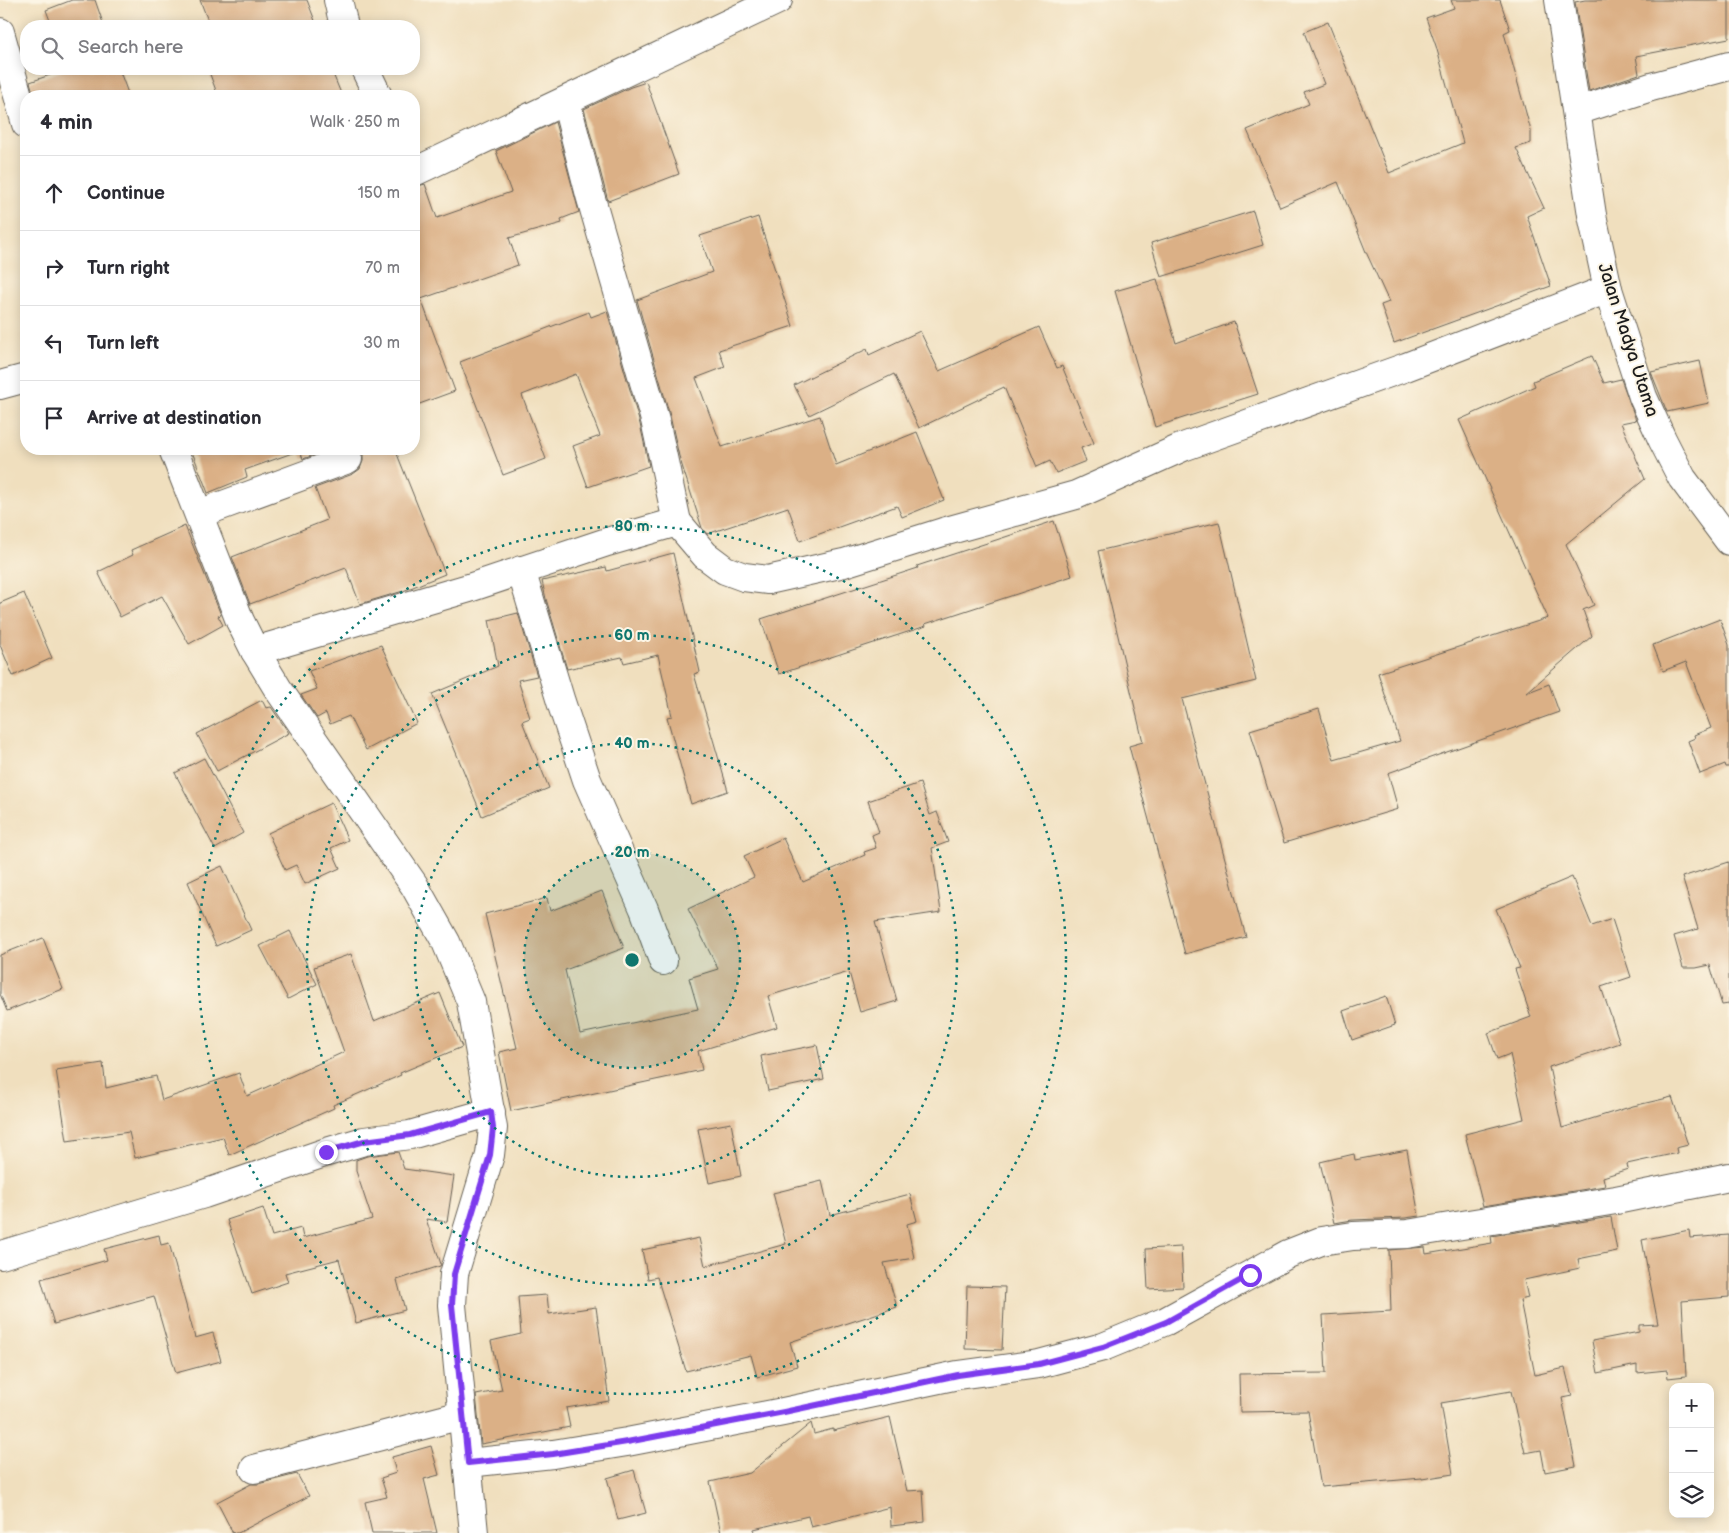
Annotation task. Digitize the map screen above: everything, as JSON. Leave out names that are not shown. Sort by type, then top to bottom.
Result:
[{"type":"street","points":[[338,0],[343,20]]},
{"type":"street","points":[[420,168],[778,0]]},
{"type":"street","name":"Jalan Madya Utama","points":[[1559,0],[1592,215],[1608,289],[1643,396],[1662,439],[1682,478],[1729,541]]},
{"type":"street","points":[[0,32],[20,103]]},
{"type":"street","points":[[1577,111],[1652,87],[1729,66]]},
{"type":"street","points":[[368,75],[375,90]]},
{"type":"street","points":[[566,101],[655,420],[677,522],[705,555],[725,570],[744,577],[768,580],[844,563],[943,532],[1076,495],[1183,447],[1406,367],[1608,289]]},
{"type":"street","points":[[0,385],[20,380]]},
{"type":"street","points":[[175,455],[240,621],[255,650],[278,689],[414,885],[446,942],[471,1002],[493,1128],[490,1155],[454,1274],[452,1305],[474,1533]]},
{"type":"street","points":[[200,514],[348,459]]},
{"type":"street","points":[[255,650],[469,588],[677,522]]},
{"type":"street","points":[[521,570],[587,780],[644,908],[663,961]]},
{"type":"street","points":[[0,1255],[204,1194],[326,1152],[364,1141],[410,1135],[491,1112]]},
{"type":"street","points":[[468,1463],[553,1454],[627,1442],[784,1412],[958,1375],[1039,1364],[1103,1347],[1166,1322],[1288,1254],[1321,1241],[1353,1236],[1407,1234],[1616,1200],[1729,1177]]},
{"type":"street","points":[[254,1469],[462,1415]]},
{"type":"building","points":[[72,0],[95,0],[102,20],[50,20],[46,10]]},
{"type":"building","points":[[200,0],[307,0],[315,20],[208,20]]},
{"type":"building","points":[[1451,0],[1500,0],[1510,30],[1504,33],[1531,131],[1531,143],[1516,148],[1544,208],[1527,216],[1551,286],[1394,343],[1381,305],[1389,302],[1366,252],[1338,182],[1280,207],[1247,130],[1309,104],[1304,92],[1324,84],[1304,32],[1328,22],[1389,173],[1463,143],[1436,46],[1426,18],[1454,8]]},
{"type":"building","points":[[1585,0],[1729,0],[1729,38],[1636,56],[1639,74],[1589,91],[1575,2]]},
{"type":"building","points":[[50,75],[121,75],[127,90],[32,90],[30,82]]},
{"type":"building","points":[[210,75],[333,75],[340,90],[216,90]]},
{"type":"building","points":[[646,82],[679,174],[608,201],[584,109]]},
{"type":"building","points":[[555,122],[579,212],[561,219],[562,223],[509,238],[518,265],[421,299],[455,391],[420,404],[420,185],[425,184],[437,218],[511,192],[496,151]]},
{"type":"building","points":[[1253,211],[1263,245],[1161,277],[1151,243]]},
{"type":"building","points":[[758,217],[793,326],[719,350],[725,367],[696,378],[722,447],[820,416],[836,465],[917,432],[944,500],[902,517],[897,506],[800,541],[788,507],[707,534],[702,528],[679,456],[670,416],[637,300],[712,272],[700,236]]},
{"type":"building","points":[[1157,279],[1176,343],[1234,322],[1258,394],[1155,427],[1115,291]]},
{"type":"building","points":[[607,311],[640,424],[649,466],[588,487],[573,446],[600,436],[576,374],[522,395],[546,459],[503,475],[460,362],[589,312],[591,317]]},
{"type":"building","points":[[1039,327],[1057,368],[1062,366],[1094,443],[1081,448],[1086,461],[1056,473],[1050,461],[1037,467],[1004,387],[919,428],[894,374],[809,415],[794,385],[867,349],[869,355],[920,331],[939,371]]},
{"type":"building","points":[[1592,356],[1604,383],[1621,379],[1636,420],[1621,423],[1645,479],[1566,544],[1594,605],[1583,610],[1592,636],[1526,693],[1549,684],[1559,712],[1388,773],[1398,809],[1284,843],[1250,730],[1319,709],[1334,760],[1400,741],[1378,673],[1548,618],[1459,420],[1535,386],[1533,381]]},
{"type":"building","points":[[1700,361],[1709,403],[1667,412],[1651,372]]},
{"type":"building","points":[[193,455],[287,455],[245,470],[247,477],[208,493]]},
{"type":"building","points":[[301,455],[314,455],[303,459]]},
{"type":"building","points":[[363,455],[397,455],[445,574],[403,591],[360,604],[346,568],[250,604],[232,557],[327,520],[315,488],[353,474],[360,469]]},
{"type":"building","points":[[1054,521],[1072,576],[779,674],[761,619]]},
{"type":"building","points":[[1219,522],[1256,681],[1182,699],[1246,937],[1185,954],[1129,746],[1143,742],[1098,551]]},
{"type":"building","points":[[185,526],[221,615],[218,616],[223,625],[189,644],[162,596],[120,617],[98,572],[133,555],[131,550]]},
{"type":"building","points":[[673,553],[700,672],[694,674],[728,791],[691,804],[667,717],[672,716],[658,655],[624,663],[622,657],[567,669],[542,581],[606,567],[607,571]]},
{"type":"building","points":[[24,593],[52,658],[13,676],[0,645],[0,603]]},
{"type":"building","points":[[518,613],[537,676],[518,680],[530,718],[522,721],[549,788],[482,816],[432,694],[498,666],[489,620]]},
{"type":"building","points":[[1720,619],[1729,645],[1729,767],[1726,767],[1725,764],[1700,774],[1688,741],[1695,738],[1694,735],[1711,728],[1686,662],[1663,671],[1653,645]]},
{"type":"building","points":[[381,645],[417,723],[366,750],[349,716],[330,724],[326,713],[317,718],[301,695],[317,689],[309,671]]},
{"type":"building","points":[[262,700],[266,708],[271,707],[289,733],[217,771],[197,734]]},
{"type":"building","points":[[204,758],[243,833],[215,849],[175,773]]},
{"type":"building","points":[[920,783],[930,815],[937,812],[948,842],[932,848],[941,912],[875,922],[897,1001],[860,1012],[849,972],[768,996],[777,1027],[698,1051],[702,1070],[511,1111],[499,1052],[517,1048],[485,914],[547,898],[550,911],[602,891],[624,948],[565,970],[580,1034],[698,1009],[689,978],[718,969],[688,909],[754,877],[744,856],[783,838],[803,882],[865,855],[864,852],[876,848],[872,835],[879,832],[868,801]]},
{"type":"building","points":[[331,803],[348,840],[331,848],[340,868],[305,884],[296,865],[285,870],[268,833]]},
{"type":"building","points":[[1729,862],[1729,1004],[1722,1005],[1710,965],[1683,968],[1674,936],[1698,929],[1682,877]]},
{"type":"building","points":[[222,866],[251,930],[216,946],[188,882]]},
{"type":"building","points":[[1572,877],[1592,926],[1612,919],[1631,977],[1601,987],[1620,1043],[1549,1067],[1562,1128],[1633,1106],[1672,1097],[1688,1145],[1676,1148],[1677,1153],[1627,1164],[1628,1169],[1603,1177],[1605,1186],[1483,1206],[1465,1134],[1524,1119],[1510,1054],[1497,1059],[1488,1033],[1531,1017],[1515,969],[1520,968],[1496,909]]},
{"type":"building","points":[[290,931],[317,984],[288,999],[260,946]]},
{"type":"building","points":[[43,938],[63,989],[7,1011],[0,994],[0,955]]},
{"type":"building","points":[[351,954],[374,1021],[440,993],[462,1047],[400,1073],[401,1075],[333,1105],[334,1108],[229,1155],[223,1137],[135,1158],[129,1132],[67,1141],[56,1070],[103,1063],[106,1088],[156,1076],[162,1100],[239,1073],[247,1096],[344,1052],[314,967]]},
{"type":"building","points":[[1386,996],[1395,1025],[1352,1040],[1343,1011]]},
{"type":"building","points":[[817,1045],[824,1079],[768,1091],[761,1056]]},
{"type":"building","points":[[731,1123],[741,1176],[709,1183],[698,1129]]},
{"type":"building","points":[[1407,1150],[1419,1216],[1352,1220],[1334,1223],[1320,1162],[1354,1154],[1355,1160]]},
{"type":"building","points":[[398,1152],[404,1169],[454,1176],[447,1222],[426,1219],[441,1264],[440,1266],[397,1280],[405,1310],[356,1323],[339,1259],[285,1273],[288,1282],[252,1294],[227,1220],[263,1208],[272,1236],[301,1228],[303,1238],[372,1219],[356,1171],[356,1160],[367,1156]]},
{"type":"building","points":[[822,1181],[830,1215],[910,1194],[917,1221],[907,1224],[914,1258],[884,1263],[897,1307],[790,1342],[797,1366],[757,1377],[751,1355],[686,1371],[657,1277],[648,1279],[642,1250],[699,1238],[705,1266],[786,1244],[773,1193]]},
{"type":"building","points":[[1611,1217],[1617,1251],[1578,1259],[1580,1268],[1524,1280],[1528,1298],[1520,1300],[1535,1375],[1565,1368],[1572,1396],[1562,1398],[1576,1466],[1545,1472],[1541,1450],[1525,1453],[1511,1391],[1441,1403],[1453,1474],[1422,1479],[1321,1487],[1308,1411],[1240,1412],[1239,1374],[1326,1373],[1323,1315],[1391,1311],[1389,1250],[1425,1247],[1426,1254],[1492,1243],[1491,1236]]},
{"type":"building","points":[[1689,1230],[1690,1238],[1729,1235],[1729,1297],[1682,1301],[1686,1376],[1668,1378],[1667,1370],[1637,1373],[1637,1365],[1598,1373],[1592,1341],[1639,1332],[1639,1325],[1658,1324],[1642,1240]]},
{"type":"building","points":[[159,1235],[161,1245],[169,1243],[195,1338],[213,1333],[221,1361],[176,1373],[154,1296],[54,1324],[41,1279],[107,1260],[104,1249]]},
{"type":"building","points":[[1181,1247],[1183,1287],[1148,1289],[1146,1249]]},
{"type":"building","points":[[967,1286],[1005,1287],[1002,1350],[965,1349]]},
{"type":"building","points":[[547,1295],[549,1314],[596,1307],[609,1401],[566,1408],[570,1427],[481,1444],[476,1395],[502,1390],[491,1341],[521,1334],[518,1297]]},
{"type":"building","points":[[890,1417],[907,1491],[923,1490],[925,1522],[891,1526],[890,1507],[811,1527],[808,1516],[754,1529],[755,1533],[721,1533],[710,1482],[750,1473],[811,1423],[814,1434]]},
{"type":"building","points":[[431,1446],[439,1475],[424,1479],[437,1533],[372,1533],[365,1502],[387,1497],[381,1478],[396,1473],[392,1457]]},
{"type":"building","points":[[634,1470],[646,1513],[618,1520],[607,1478]]},
{"type":"building","points":[[297,1474],[309,1496],[238,1533],[233,1533],[217,1502],[251,1484]]},
{"type":"route","points":[[326,1152],[364,1141],[410,1135],[491,1112],[493,1128],[490,1155],[454,1274],[452,1305],[455,1347],[468,1463],[553,1454],[627,1442],[784,1412],[958,1375],[1039,1364],[1103,1347],[1166,1322],[1250,1275]]}]
